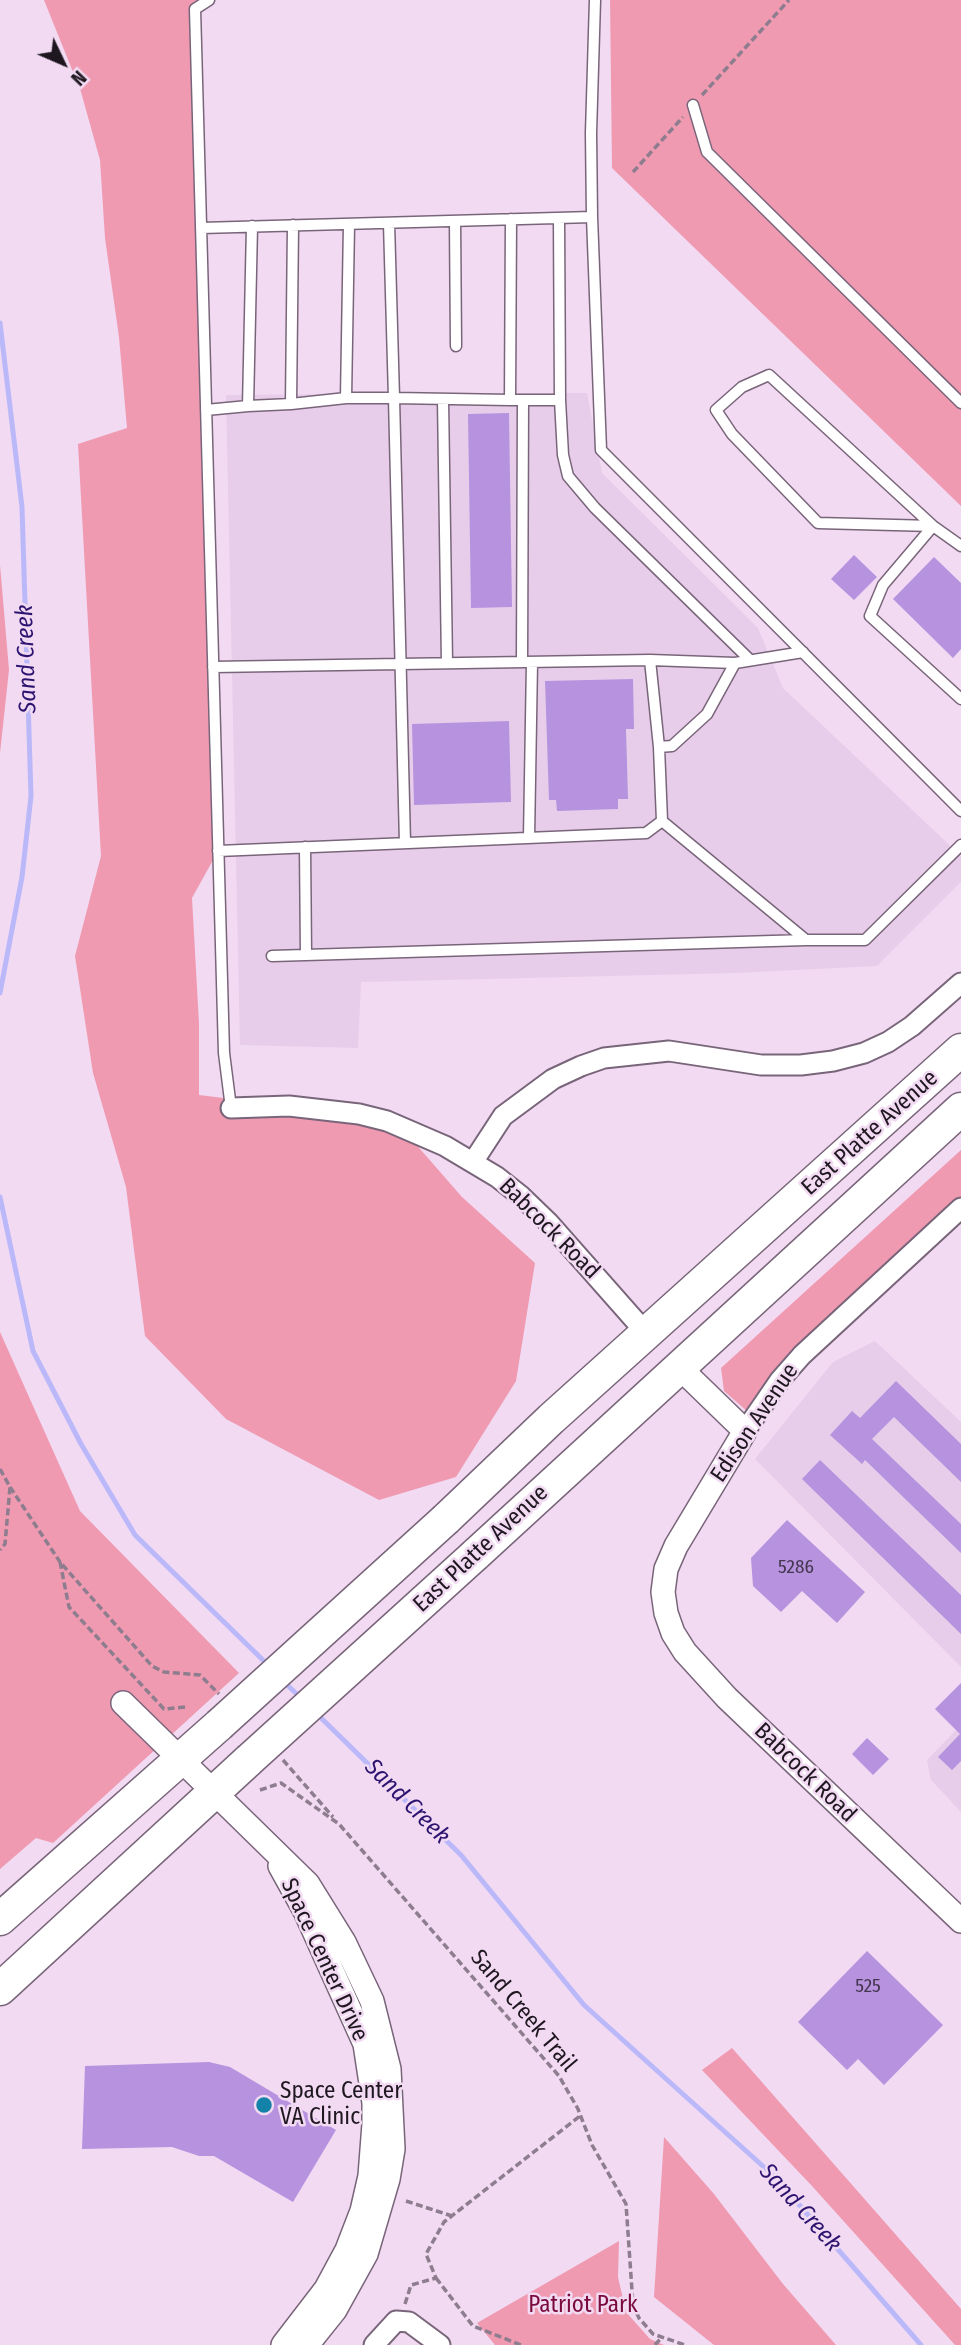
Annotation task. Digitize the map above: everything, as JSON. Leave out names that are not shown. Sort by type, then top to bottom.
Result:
[{"type":"highway","name":"East Platte Avenue","points":[[0,1919],[180,1759],[219,1710],[446,1519],[551,1419],[961,1050]]},
{"type":"highway","name":"East Platte Avenue","points":[[0,1989],[214,1792],[264,1757],[475,1555],[961,1109]]},
{"type":"highway","points":[[679,1367],[681,1346],[692,1319],[713,1285],[748,1242]]},
{"type":"highway","points":[[0,1912],[57,1868]]},
{"type":"street","points":[[473,1162],[503,1116],[553,1079],[581,1066],[604,1058],[669,1051],[761,1065],[801,1065],[834,1061],[864,1054],[888,1042],[912,1026],[961,983]]},
{"type":"street","name":"Babcock Road","points":[[231,1108],[289,1106],[359,1114],[418,1133],[473,1162],[497,1177],[549,1223],[647,1334]]},
{"type":"street","name":"Edison Avenue","points":[[666,1613],[663,1592],[666,1569],[676,1546],[745,1431],[780,1380],[802,1355],[961,1208]]},
{"type":"street","points":[[679,1367],[745,1431]]},
{"type":"street","name":"Babcock Road","points":[[666,1613],[673,1633],[685,1652],[727,1698],[961,1922]]},
{"type":"street","name":"Space Center Drive","points":[[123,1703],[308,1884],[333,1922],[372,2001],[389,2069],[393,2149],[388,2179],[364,2231],[349,2288],[323,2327],[307,2345]]},
{"type":"street","name":"Space Center Drive","points":[[284,2345],[326,2289],[347,2250],[364,2231]]},
{"type":"street","points":[[374,2345],[391,2324],[404,2321],[440,2345]]},
{"type":"lane","points":[[209,0],[195,9],[224,1053],[231,1108]]},
{"type":"lane","points":[[595,0],[591,133],[592,217],[601,450],[961,811]]},
{"type":"lane","points":[[693,105],[708,152],[961,403]]},
{"type":"lane","points":[[201,228],[592,217]]},
{"type":"lane","points":[[559,218],[561,400],[563,456],[568,475],[595,508],[750,660]]},
{"type":"lane","points":[[510,400],[511,219]]},
{"type":"lane","points":[[454,221],[456,346]]},
{"type":"lane","points":[[389,223],[405,843]]},
{"type":"lane","points":[[346,398],[349,224]]},
{"type":"lane","points":[[291,404],[293,225]]},
{"type":"lane","points":[[248,407],[252,226]]},
{"type":"lane","points":[[933,526],[818,523],[732,434],[716,410],[741,387],[769,375],[933,526],[961,546]]},
{"type":"lane","points":[[206,410],[346,398],[561,400]]},
{"type":"lane","points":[[443,400],[447,663]]},
{"type":"lane","points":[[523,400],[529,838]]},
{"type":"lane","points":[[933,526],[883,585],[870,616],[961,699]]},
{"type":"lane","points":[[213,667],[650,660],[735,663],[803,652]]},
{"type":"lane","points":[[650,660],[659,747],[662,821],[806,940]]},
{"type":"lane","points":[[659,747],[672,746],[707,714],[735,663]]},
{"type":"lane","points":[[218,851],[646,833],[662,821]]},
{"type":"lane","points":[[272,956],[864,940],[961,845]]},
{"type":"lane","points":[[305,847],[306,955]]},
{"type":"path","points":[[632,172],[789,0]]},
{"type":"path","points":[[0,1469],[61,1562],[152,1667],[164,1672],[200,1675],[219,1710]]},
{"type":"path","points":[[0,1550],[5,1544],[10,1487]]},
{"type":"path","points":[[61,1562],[69,1606],[164,1709],[186,1707]]},
{"type":"path","name":"Sand Creek Trail","points":[[264,1757],[339,1824],[559,2076],[592,2145],[626,2204],[633,2305],[639,2318],[653,2334],[685,2345]]},
{"type":"path","name":"Sand Creek Trail","points":[[260,1790],[281,1783],[339,1824]]},
{"type":"path","points":[[521,2345],[472,2326],[436,2278],[426,2254],[444,2222],[580,2116]]},
{"type":"path","points":[[406,2200],[452,2216]]},
{"type":"path","points":[[404,2321],[411,2285],[436,2278]]},
{"type":"path","points":[[655,2345],[662,2337]]},
{"type":"shaded area","points":[[587,393],[602,473],[758,628],[783,688],[961,856],[961,882],[877,966],[736,973],[361,982],[358,1048],[240,1045],[226,395]]},
{"type":"shaded area","points":[[875,1341],[961,1422],[961,1667],[755,1459],[833,1362]]},
{"type":"shaded area","points":[[961,1725],[961,1812],[931,1780],[927,1760]]},
{"type":"green space","points":[[44,0],[209,0],[195,9],[218,851],[192,898],[199,1024],[199,1095],[289,1106],[400,1126],[462,1197],[535,1263],[516,1381],[456,1477],[379,1500],[226,1419],[145,1336],[126,1187],[93,1073],[75,956],[101,856],[78,444],[127,428],[119,337],[105,238],[100,160],[81,92]]},
{"type":"green space","points":[[610,0],[961,0],[961,506],[612,168]]},
{"type":"green space","points":[[0,565],[9,670],[0,753]]},
{"type":"green space","points":[[961,1150],[961,1205],[748,1412],[724,1391],[721,1368]]},
{"type":"green space","points":[[0,1332],[80,1511],[239,1673],[53,1843],[36,1838],[0,1869]]},
{"type":"green space","points":[[732,2048],[961,2309],[961,2345],[955,2345],[812,2186],[702,2070]]},
{"type":"green space","points":[[664,2137],[714,2194],[783,2284],[836,2345],[714,2345],[654,2297]]},
{"type":"green space","name":"Patriot Park","points":[[619,2241],[618,2277],[626,2312],[650,2339],[664,2345],[495,2345],[477,2323]]},
{"type":"building","points":[[509,413],[512,607],[471,608],[468,414]]},
{"type":"building","points":[[854,555],[877,577],[854,600],[831,579]]},
{"type":"building","points":[[934,557],[961,583],[961,649],[953,658],[893,599]]},
{"type":"building","points":[[633,679],[634,729],[626,729],[628,799],[618,799],[618,809],[557,811],[556,800],[549,800],[545,681]]},
{"type":"building","points":[[509,721],[511,802],[414,805],[412,724]]},
{"type":"building","points":[[896,1381],[961,1444],[961,1482],[894,1417],[872,1439],[961,1524],[961,1553],[865,1460],[862,1464],[830,1435],[852,1411],[860,1418]]},
{"type":"building","points":[[820,1460],[961,1595],[961,1634],[802,1479]]},
{"type":"building","points":[[787,1520],[865,1592],[837,1623],[802,1591],[781,1612],[753,1586],[751,1558]]},
{"type":"building","points":[[961,1683],[961,1761],[952,1770],[938,1757],[960,1734],[935,1709]]},
{"type":"building","points":[[867,1738],[889,1759],[873,1775],[852,1754]]},
{"type":"building","points":[[867,1951],[943,2025],[884,2085],[858,2059],[847,2070],[798,2022]]},
{"type":"building","points":[[209,2062],[230,2067],[336,2130],[293,2202],[214,2156],[199,2156],[172,2147],[82,2149],[85,2066]]},
{"type":"waterway","name":"Sand Creek","points":[[0,323],[22,507],[31,796],[22,877],[0,993]]},
{"type":"waterway","name":"Sand Creek","points":[[0,1197],[33,1351],[81,1444],[135,1535],[270,1667]]},
{"type":"waterway","name":"Sand Creek","points":[[284,1682],[302,1699]]},
{"type":"waterway","name":"Sand Creek","points":[[317,1714],[461,1855],[584,2005],[775,2177],[921,2345]]},
{"type":"place","name":"Space Center VA Clinic","points":[[264,2105]]}]
